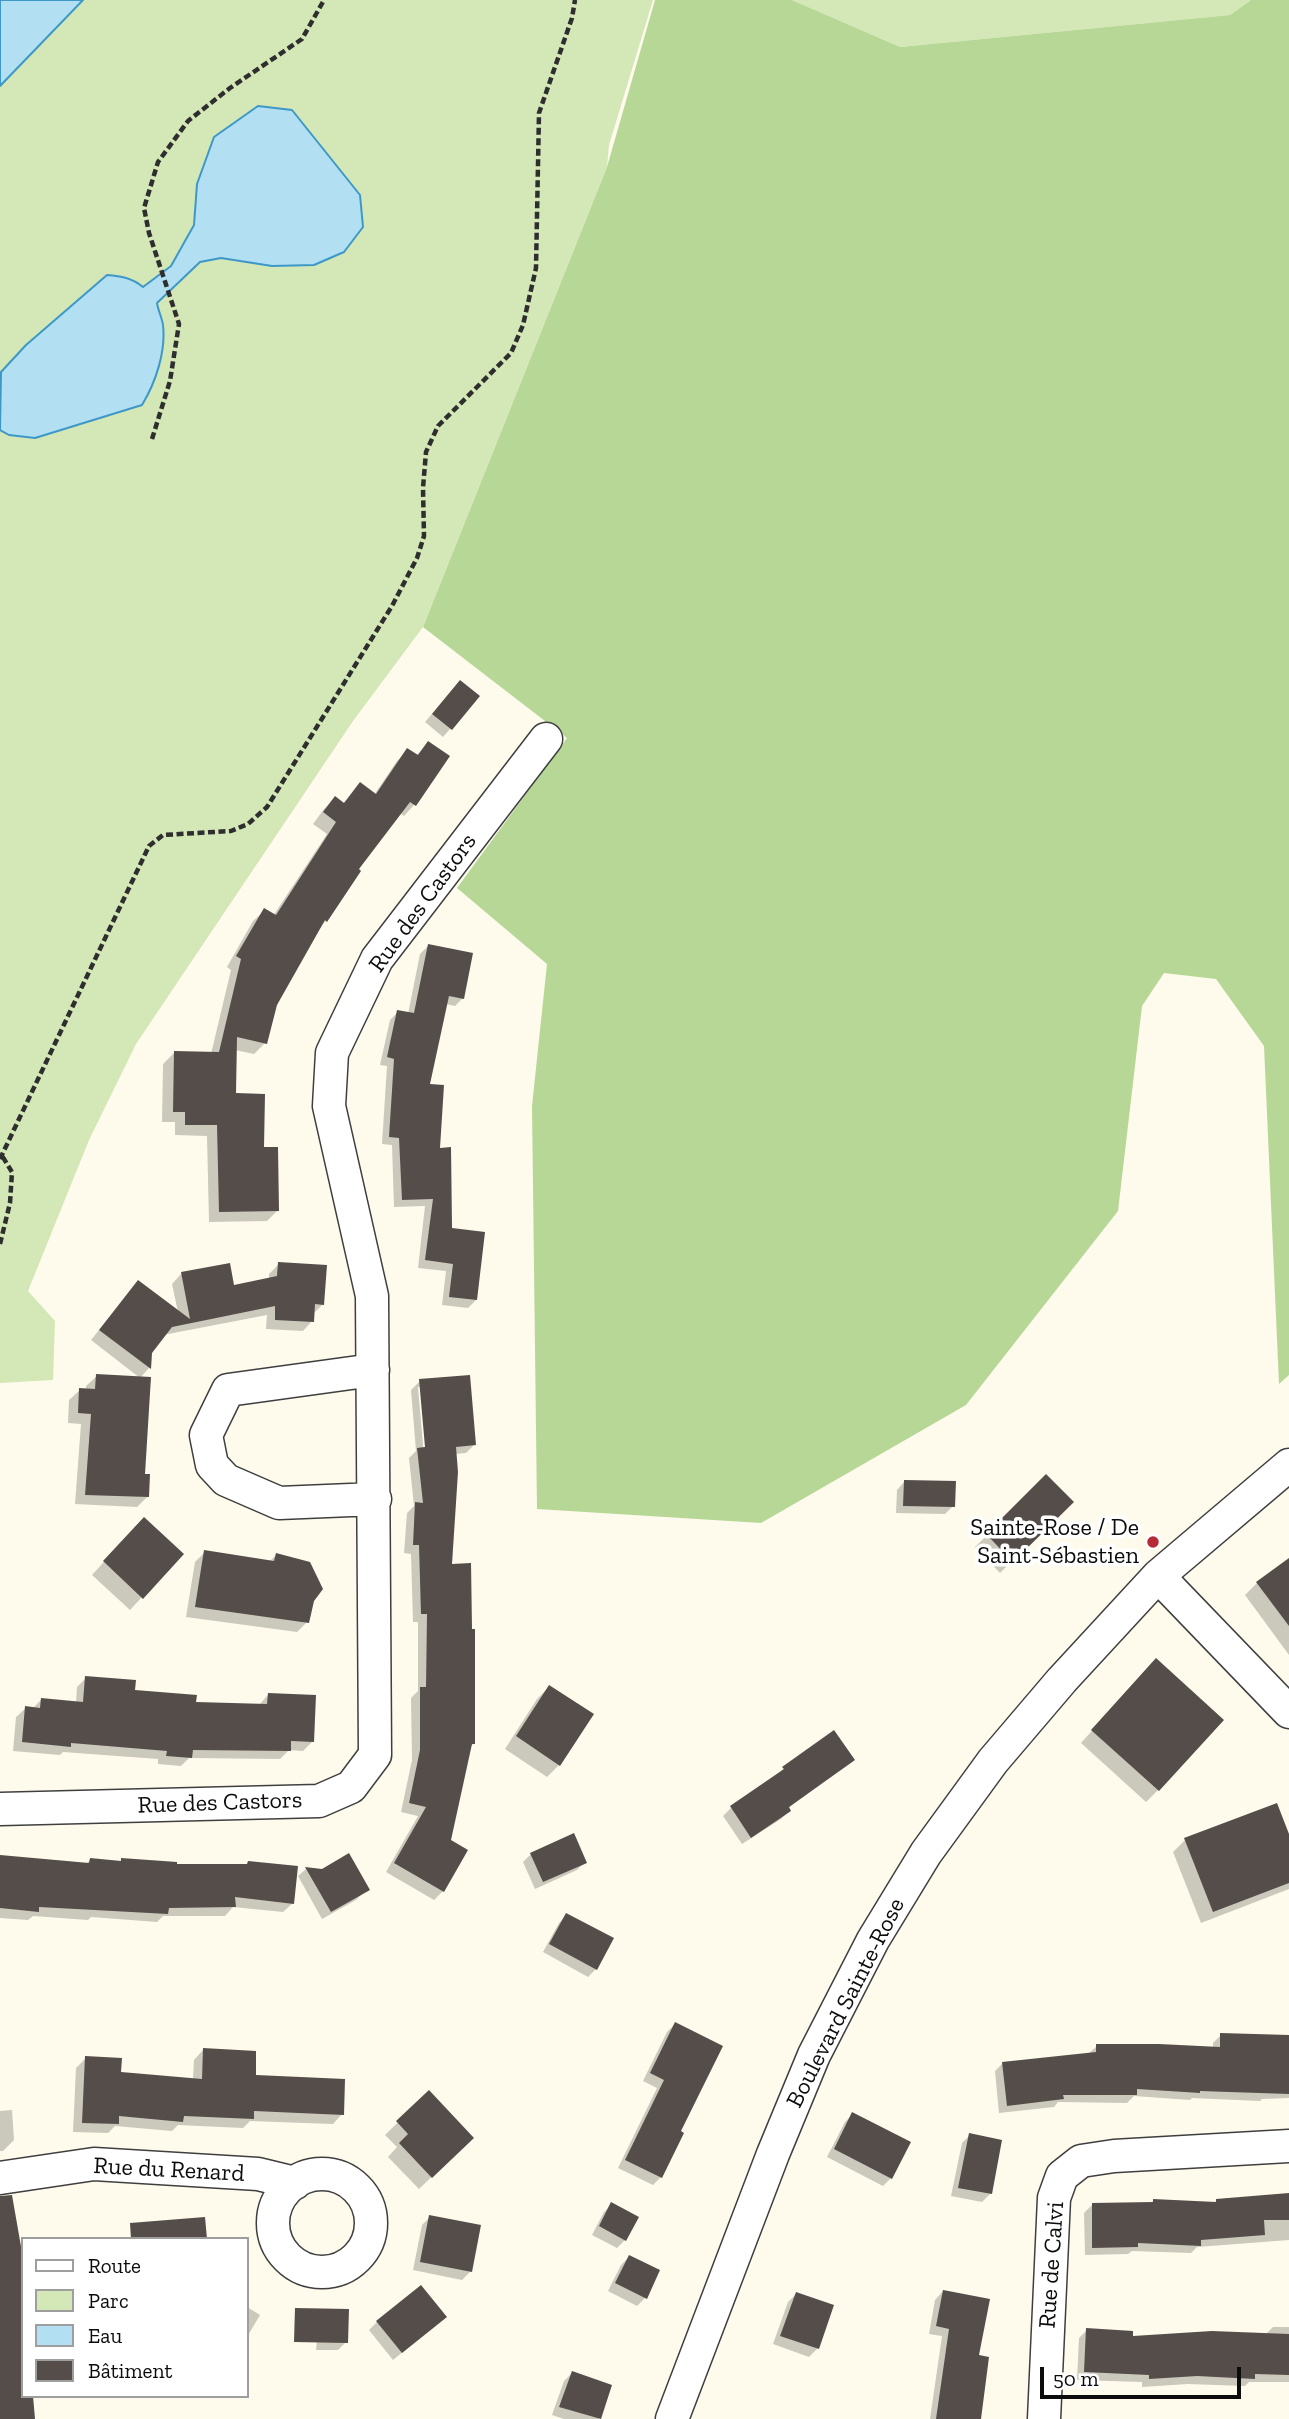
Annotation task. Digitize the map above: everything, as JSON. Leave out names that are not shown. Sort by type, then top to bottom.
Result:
[{"type":"street","name":"Rue des Castors","points":[[0,1809],[319,1801],[351,1787],[374,1755],[372,1296],[329,1106],[332,1053],[377,959],[546,739]]},
{"type":"street","points":[[373,1370],[228,1390],[206,1435],[212,1465],[226,1480],[279,1503],[374,1499]]},
{"type":"street","name":"Boulevard Sainte-Rose","points":[[672,2419],[804,2080],[873,1940],[926,1853],[993,1761],[1062,1679],[1158,1576],[1289,1465]]},
{"type":"street","points":[[1158,1576],[1289,1712]]},
{"type":"street","name":"Rue de Calvi","points":[[1044,2419],[1054,2198],[1062,2176],[1081,2161],[1114,2156],[1289,2146]]},
{"type":"street","name":"Rue du Renard","points":[[0,2178],[93,2164],[258,2174],[295,2183]]},
{"type":"path","points":[[152,439],[170,381],[179,324],[149,233],[144,208],[158,162],[188,121],[302,38],[324,0]]},
{"type":"path","points":[[0,1244],[9,1203],[12,1172],[1,1156],[149,846],[163,835],[231,831],[248,824],[267,807],[392,606],[416,558],[424,536],[423,488],[426,452],[438,426],[511,353],[523,325],[536,268],[539,113],[572,18],[575,0]]},
{"type":"green space","points":[[0,0],[653,0],[609,145],[607,167],[423,627],[353,721],[136,1044],[89,1140],[28,1291],[55,1321],[53,1380],[0,1383]]},
{"type":"green space","points":[[655,0],[792,0],[900,47],[1230,15],[1251,0],[1289,0],[1289,1375],[1279,1384],[1264,1046],[1216,979],[1164,973],[1142,1006],[1118,1211],[966,1405],[761,1523],[537,1509],[532,1106],[547,964],[457,888],[567,738],[423,627],[607,167]]},
{"type":"green space","points":[[792,0],[1251,0],[1230,15],[900,47]]},
{"type":"water","points":[[0,0],[83,0],[0,86]]},
{"type":"water","points":[[258,106],[292,110],[360,195],[363,227],[344,252],[314,265],[272,266],[221,258],[200,262],[157,303],[163,325],[163,345],[156,376],[142,405],[35,438],[9,435],[0,430],[1,372],[26,345],[107,275],[135,281],[143,287],[171,266],[194,225],[197,184],[214,137]]},
{"type":"building","points":[[460,680],[480,696],[452,730],[432,714]]},
{"type":"building","points":[[428,741],[450,756],[416,806],[410,802],[359,869],[361,871],[327,922],[325,920],[277,1005],[267,1044],[237,1037],[236,1093],[265,1094],[264,1147],[278,1147],[279,1211],[219,1212],[217,1125],[185,1125],[185,1112],[173,1112],[174,1051],[219,1052],[241,959],[236,956],[264,908],[276,915],[336,822],[323,812],[335,796],[344,803],[360,782],[376,794],[407,748],[418,755]]},
{"type":"building","points":[[428,944],[473,953],[464,999],[449,996],[430,1084],[444,1085],[440,1148],[451,1147],[452,1228],[485,1232],[477,1300],[449,1297],[453,1264],[425,1260],[433,1199],[402,1200],[399,1138],[389,1137],[394,1059],[387,1057],[397,1010],[414,1013]]},
{"type":"building","points":[[278,1262],[327,1265],[324,1305],[315,1304],[314,1322],[275,1320],[275,1306],[172,1327],[152,1353],[151,1369],[99,1330],[138,1280],[190,1319],[181,1272],[230,1263],[234,1285],[277,1276]]},
{"type":"building","points":[[96,1374],[151,1377],[145,1474],[150,1474],[149,1497],[85,1495],[91,1414],[78,1413],[79,1388],[95,1389]]},
{"type":"building","points":[[470,1375],[476,1445],[456,1447],[458,1472],[452,1564],[471,1563],[472,1629],[475,1629],[475,1744],[472,1744],[451,1840],[468,1850],[444,1892],[394,1863],[426,1807],[409,1803],[420,1750],[420,1687],[426,1687],[427,1614],[421,1614],[419,1545],[413,1545],[415,1502],[423,1503],[417,1448],[425,1447],[419,1379]]},
{"type":"building","points":[[1046,1474],[1074,1502],[1013,1562],[986,1534]]},
{"type":"building","points":[[904,1480],[956,1481],[955,1507],[903,1506]]},
{"type":"building","points":[[144,1517],[184,1554],[143,1599],[103,1561]]},
{"type":"building","points":[[204,1550],[274,1561],[276,1553],[310,1562],[323,1589],[314,1601],[309,1623],[195,1607]]},
{"type":"building","points":[[1289,1558],[1289,1626],[1256,1582]]},
{"type":"building","points":[[1156,1658],[1224,1720],[1159,1791],[1091,1730]]},
{"type":"building","points":[[85,1676],[136,1680],[135,1690],[197,1695],[196,1702],[267,1704],[268,1693],[316,1695],[314,1742],[291,1741],[291,1751],[193,1750],[192,1758],[166,1756],[167,1751],[22,1742],[25,1706],[40,1708],[41,1698],[83,1702]]},
{"type":"building","points":[[549,1685],[594,1714],[560,1766],[516,1736]]},
{"type":"building","points":[[834,1730],[855,1760],[789,1807],[791,1811],[751,1838],[730,1806]]},
{"type":"building","points":[[1277,1803],[1289,1834],[1289,1883],[1213,1912],[1184,1838]]},
{"type":"building","points":[[574,1833],[587,1863],[543,1882],[530,1853]]},
{"type":"building","points":[[349,1853],[370,1890],[331,1912],[305,1867],[322,1869]]},
{"type":"building","points":[[0,1855],[89,1863],[90,1858],[121,1861],[121,1858],[177,1864],[247,1864],[248,1861],[298,1866],[294,1904],[235,1897],[236,1907],[169,1908],[168,1914],[39,1907],[39,1912],[0,1908]]},
{"type":"building","points":[[566,1913],[614,1938],[597,1970],[549,1944]]},
{"type":"building","points":[[675,2022],[723,2046],[681,2131],[684,2133],[662,2178],[625,2160],[664,2080],[650,2073]]},
{"type":"building","points":[[1220,2033],[1289,2035],[1289,2094],[1137,2089],[1137,2095],[1063,2095],[1064,2099],[1007,2106],[1002,2062],[1096,2052],[1096,2044],[1220,2047]]},
{"type":"building","points":[[203,2048],[256,2051],[256,2075],[345,2079],[344,2115],[254,2111],[254,2119],[184,2116],[183,2122],[119,2116],[119,2124],[82,2123],[85,2056],[122,2058],[121,2072],[202,2079]]},
{"type":"building","points":[[429,2090],[474,2138],[432,2178],[399,2143],[408,2134],[396,2121]]},
{"type":"building","points":[[852,2112],[911,2142],[892,2179],[834,2149]]},
{"type":"building","points":[[969,2133],[1002,2140],[992,2194],[958,2188]]},
{"type":"building","points":[[1289,2193],[1289,2220],[1264,2220],[1265,2235],[1201,2240],[1201,2246],[1138,2243],[1138,2247],[1092,2248],[1092,2203],[1153,2202],[1153,2199],[1216,2202],[1216,2199]]},
{"type":"building","points":[[12,2195],[21,2247],[21,2398],[33,2398],[35,2419],[0,2419],[0,2196]]},
{"type":"building","points":[[611,2202],[639,2217],[626,2241],[599,2226]]},
{"type":"building","points":[[429,2215],[481,2225],[472,2272],[420,2262]]},
{"type":"building","points":[[205,2217],[207,2237],[131,2237],[130,2223]]},
{"type":"building","points":[[629,2255],[660,2270],[647,2299],[615,2283]]},
{"type":"building","points":[[421,2285],[447,2317],[402,2353],[376,2321]]},
{"type":"building","points":[[943,2290],[990,2299],[979,2355],[989,2357],[981,2419],[936,2419],[949,2329],[936,2326]]},
{"type":"building","points":[[796,2292],[834,2305],[819,2349],[780,2336]]},
{"type":"building","points":[[295,2308],[349,2309],[348,2343],[294,2342]]},
{"type":"building","points":[[1086,2328],[1133,2331],[1133,2336],[1212,2331],[1289,2334],[1289,2375],[1255,2374],[1255,2379],[1197,2376],[1149,2379],[1149,2375],[1084,2372]]},
{"type":"building","points":[[572,2371],[612,2385],[601,2419],[559,2407]]},
{"type":"place","name":"Sainte-Rose / De Saint-Sébastien","points":[[1153,1542]]}]
